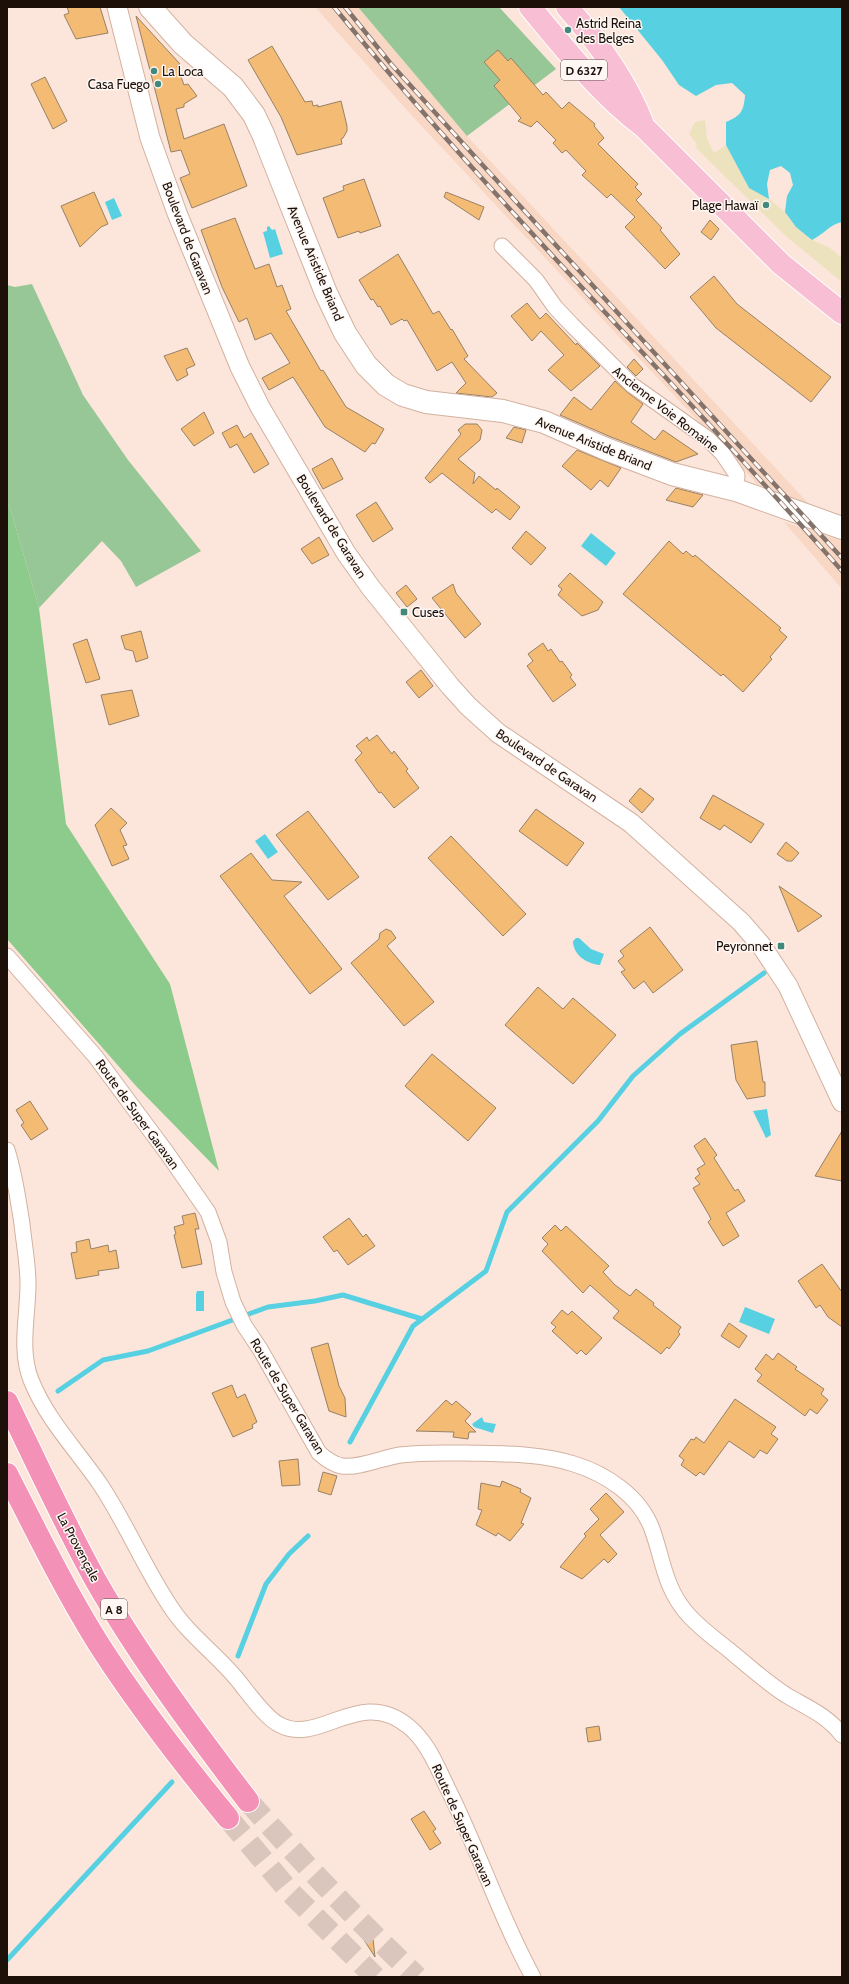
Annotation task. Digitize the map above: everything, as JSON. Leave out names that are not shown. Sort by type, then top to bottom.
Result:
[{"type":"highway","name":"La Provençale","points":[[7,1402],[73,1538],[97,1582],[166,1689],[248,1801]]},
{"type":"highway","name":"A 8","points":[[7,1474],[73,1601],[98,1643],[140,1706],[228,1818]]},
{"type":"main road","name":"Avenue Aristide Briand","points":[[150,7],[183,44],[233,88],[254,115],[263,134],[326,293],[346,333],[366,365],[386,385],[403,395],[426,402],[503,411],[544,422],[579,438],[672,474],[736,490],[842,528]]},
{"type":"main road","name":"D 6327","points":[[530,7],[561,45],[623,111],[644,127],[781,264],[842,314]]},
{"type":"main road","name":"D 6327","points":[[567,7],[604,52],[635,104],[644,127]]},
{"type":"street","name":"Boulevard de Garavan","points":[[117,7],[154,151],[177,213],[240,367],[260,407],[346,553],[371,588],[450,686],[474,712],[498,733],[631,823],[741,922],[761,945],[788,986],[842,1102]]},
{"type":"street","name":"Ancienne Voie Romaine","points":[[502,246],[536,280],[555,307],[567,320],[627,380],[661,408],[708,439],[723,454],[736,475],[736,490]]},
{"type":"street","name":"Route de Super Garavan","points":[[7,956],[95,1056],[167,1153],[208,1212],[219,1242],[224,1272],[233,1302],[244,1325],[260,1349],[319,1453],[328,1460],[342,1466],[371,1463],[399,1455],[423,1453],[552,1457],[575,1464],[599,1474],[617,1485],[633,1499],[645,1515],[653,1534],[668,1584],[685,1611],[697,1624],[770,1684],[819,1713],[835,1726],[842,1735]]},
{"type":"street","name":"Route de Super Garavan","points":[[7,1150],[14,1172],[28,1267],[25,1341],[26,1360],[30,1379],[57,1429],[99,1484],[122,1520],[170,1607],[194,1635],[222,1662],[265,1712],[279,1725],[302,1731],[340,1717],[377,1711],[395,1717],[409,1726],[423,1741],[434,1759],[460,1813],[514,1943],[533,1977]]},
{"type":"shaded area","points":[[315,7],[358,7],[467,136],[809,504],[757,484],[414,118]]},
{"type":"shaded area","points":[[784,522],[842,541],[842,589]]},
{"type":"green space","points":[[358,7],[499,7],[556,69],[467,136]]},
{"type":"green space","points":[[32,284],[83,395],[128,460],[201,551],[136,587],[121,561],[102,541],[39,608],[10,508],[7,504],[7,285],[15,287]]},
{"type":"green space","points":[[7,504],[10,508],[39,608],[66,824],[170,984],[219,1171],[136,1086],[7,939]]},
{"type":"sand","name":"Plage Hawaï","points":[[705,120],[707,139],[714,153],[726,145],[749,188],[769,199],[785,212],[796,227],[812,240],[830,248],[842,258],[842,282],[788,238],[695,147],[697,144],[689,134],[695,122]]},
{"type":"water","points":[[619,7],[842,7],[842,222],[830,227],[812,240],[796,227],[785,212],[787,196],[793,185],[790,173],[781,166],[770,170],[767,184],[769,199],[749,188],[726,145],[726,122],[735,118],[740,113],[744,106],[745,95],[732,83],[716,85],[696,96],[679,85],[662,60]]},
{"type":"water","points":[[114,198],[122,216],[112,220],[105,202]]},
{"type":"water","points":[[269,226],[272,230],[275,229],[283,254],[270,258],[263,232],[267,231],[267,227]]},
{"type":"water","points":[[591,533],[616,553],[606,566],[581,546]]},
{"type":"water","points":[[265,834],[278,852],[268,859],[255,841]]},
{"type":"water","points":[[576,938],[579,938],[591,949],[604,954],[600,965],[586,961],[575,951],[573,941]]},
{"type":"water","points":[[767,1109],[771,1135],[766,1138],[753,1111]]},
{"type":"water","points":[[197,1291],[204,1291],[204,1311],[196,1311]]},
{"type":"water","points":[[745,1307],[775,1319],[769,1334],[739,1322]]},
{"type":"water","points":[[482,1417],[484,1422],[496,1424],[493,1433],[474,1427],[472,1424]]},
{"type":"building","points":[[67,7],[100,7],[108,33],[76,39],[64,15],[69,13]]},
{"type":"building","points":[[136,16],[180,64],[177,66],[184,85],[188,84],[197,96],[184,104],[184,107],[176,109],[184,139],[224,124],[247,186],[192,208],[180,178],[190,174],[181,150],[171,152]]},
{"type":"building","points":[[272,46],[305,102],[312,101],[313,106],[318,105],[318,107],[341,101],[347,126],[347,131],[341,139],[342,144],[297,155],[281,117],[248,60]]},
{"type":"building","points":[[498,50],[508,61],[511,58],[543,95],[546,92],[562,109],[569,102],[595,124],[594,126],[604,138],[598,144],[638,184],[635,187],[642,194],[636,200],[662,228],[660,230],[680,254],[665,269],[625,227],[635,217],[611,194],[607,198],[582,175],[586,171],[566,150],[562,153],[553,143],[556,140],[537,121],[531,127],[518,121],[521,118],[494,86],[500,80],[484,62]]},
{"type":"building","points":[[45,77],[67,121],[53,129],[31,84]]},
{"type":"building","points":[[364,179],[381,226],[338,238],[323,198],[344,190],[343,186]]},
{"type":"building","points":[[94,192],[108,224],[101,227],[80,247],[61,206]]},
{"type":"building","points":[[446,192],[484,207],[479,220],[444,197]]},
{"type":"building","points":[[235,218],[255,269],[269,264],[277,287],[282,285],[291,309],[286,311],[321,371],[323,370],[346,407],[384,429],[375,444],[372,443],[365,452],[325,427],[293,377],[269,390],[262,378],[290,363],[271,333],[255,340],[247,318],[239,322],[222,287],[201,230]]},
{"type":"building","points":[[710,220],[719,229],[711,240],[701,232]]},
{"type":"building","points":[[398,254],[433,314],[439,311],[451,330],[452,329],[468,356],[464,359],[497,393],[492,397],[456,393],[466,383],[452,362],[437,371],[407,320],[404,321],[402,319],[391,325],[380,306],[378,307],[373,299],[371,300],[359,280]]},
{"type":"building","points":[[714,276],[737,304],[831,377],[811,402],[716,328],[690,297]]},
{"type":"building","points":[[527,303],[540,319],[546,313],[576,345],[577,343],[600,366],[571,391],[548,370],[564,355],[541,331],[532,341],[511,316]]},
{"type":"building","points":[[187,348],[195,365],[186,369],[188,375],[177,381],[164,356]]},
{"type":"building","points":[[634,359],[643,369],[636,376],[627,367]]},
{"type":"building","points":[[615,381],[643,404],[631,422],[655,440],[663,430],[698,454],[676,462],[611,437],[560,415],[574,397],[591,410]]},
{"type":"building","points":[[204,412],[214,433],[194,446],[181,429]]},
{"type":"building","points":[[465,424],[477,424],[482,430],[480,440],[458,459],[475,473],[473,484],[479,476],[496,490],[497,488],[520,507],[510,520],[496,509],[492,513],[442,473],[430,483],[425,478],[461,434],[458,430]]},
{"type":"building","points":[[237,425],[244,438],[251,433],[269,464],[254,473],[237,444],[230,448],[222,433]]},
{"type":"building","points":[[514,427],[526,430],[522,443],[506,438]]},
{"type":"building","points":[[577,450],[621,468],[608,487],[600,480],[591,490],[562,466]]},
{"type":"building","points":[[332,458],[343,479],[323,489],[312,469]]},
{"type":"building","points":[[676,488],[703,495],[693,507],[666,500]]},
{"type":"building","points":[[376,502],[393,529],[373,542],[356,515]]},
{"type":"building","points":[[526,531],[546,548],[531,565],[512,548]]},
{"type":"building","points":[[319,537],[329,555],[312,564],[301,549]]},
{"type":"building","points":[[669,541],[683,554],[686,551],[693,557],[695,555],[781,628],[779,630],[787,637],[770,657],[772,659],[743,692],[723,674],[721,676],[623,594]]},
{"type":"building","points":[[570,573],[603,602],[598,610],[582,616],[558,595],[562,589],[558,586]]},
{"type":"building","points":[[453,584],[456,593],[481,624],[465,638],[432,598]]},
{"type":"building","points":[[406,585],[417,599],[407,607],[396,593]]},
{"type":"building","points":[[141,631],[148,658],[136,662],[133,651],[125,649],[121,636]]},
{"type":"building","points":[[87,639],[100,679],[86,683],[73,644]]},
{"type":"building","points":[[543,643],[548,651],[551,649],[560,662],[562,661],[572,675],[570,677],[576,685],[553,702],[527,666],[533,661],[528,654]]},
{"type":"building","points":[[421,670],[433,686],[419,698],[406,682]]},
{"type":"building","points":[[132,690],[139,716],[109,725],[101,695]]},
{"type":"building","points":[[377,735],[392,754],[394,751],[408,769],[406,771],[419,788],[394,808],[381,792],[379,793],[355,760],[362,753],[356,746],[367,737],[369,741]]},
{"type":"building","points":[[640,788],[654,799],[642,813],[629,801]]},
{"type":"building","points":[[713,795],[764,824],[751,843],[724,825],[720,830],[700,818]]},
{"type":"building","points":[[111,808],[127,823],[120,830],[127,845],[123,846],[129,859],[112,866],[95,825]]},
{"type":"building","points":[[536,809],[584,843],[567,866],[519,831]]},
{"type":"building","points":[[308,811],[359,877],[328,900],[276,835]]},
{"type":"building","points":[[451,836],[526,914],[503,936],[428,858]]},
{"type":"building","points":[[786,842],[799,853],[792,861],[787,861],[777,854]]},
{"type":"building","points":[[251,853],[272,880],[302,882],[284,896],[342,969],[310,994],[220,876]]},
{"type":"building","points":[[779,886],[822,916],[798,932]]},
{"type":"building","points":[[650,927],[683,970],[653,993],[644,981],[634,989],[621,972],[625,970],[618,961],[624,956],[620,951]]},
{"type":"building","points":[[386,929],[391,931],[396,938],[387,946],[434,1002],[404,1026],[351,963],[379,939],[380,933]]},
{"type":"building","points":[[538,987],[563,1009],[573,998],[616,1035],[573,1084],[505,1025]]},
{"type":"building","points":[[757,1041],[763,1082],[765,1082],[765,1096],[747,1099],[736,1080],[731,1045]]},
{"type":"building","points":[[432,1054],[496,1108],[468,1141],[405,1086]]},
{"type":"building","points":[[30,1101],[48,1129],[31,1140],[21,1125],[24,1123],[16,1110]]},
{"type":"building","points":[[842,1131],[842,1181],[815,1176]]},
{"type":"building","points":[[705,1138],[717,1155],[714,1158],[735,1191],[738,1189],[745,1201],[726,1213],[739,1236],[723,1246],[708,1222],[711,1219],[693,1188],[700,1184],[695,1178],[700,1174],[697,1169],[705,1164],[694,1146]]},
{"type":"building","points":[[195,1213],[199,1229],[195,1229],[202,1264],[182,1268],[174,1235],[176,1234],[174,1227],[184,1224],[182,1216]]},
{"type":"building","points":[[349,1218],[363,1237],[366,1234],[375,1246],[348,1265],[337,1250],[334,1252],[323,1237]]},
{"type":"building","points":[[555,1225],[561,1231],[566,1226],[609,1266],[603,1272],[615,1285],[630,1296],[636,1289],[654,1303],[653,1305],[681,1327],[678,1332],[680,1334],[669,1349],[667,1347],[661,1354],[613,1318],[619,1311],[590,1285],[583,1293],[542,1251],[548,1244],[542,1238]]},
{"type":"building","points":[[89,1239],[91,1249],[108,1245],[109,1252],[116,1250],[119,1268],[98,1271],[99,1275],[76,1279],[71,1253],[77,1252],[76,1242]]},
{"type":"building","points":[[822,1264],[842,1292],[842,1327],[828,1317],[820,1305],[816,1308],[798,1281]]},
{"type":"building","points":[[562,1310],[568,1315],[572,1311],[602,1338],[586,1355],[581,1350],[577,1354],[552,1331],[556,1327],[551,1323]]},
{"type":"building","points":[[729,1323],[747,1336],[739,1348],[721,1336]]},
{"type":"building","points":[[328,1343],[339,1386],[345,1398],[346,1417],[329,1411],[311,1348]]},
{"type":"building","points":[[778,1353],[797,1367],[795,1369],[824,1389],[821,1394],[828,1400],[817,1414],[810,1409],[805,1416],[757,1381],[762,1375],[755,1369],[766,1354],[773,1360]]},
{"type":"building","points":[[232,1385],[237,1398],[245,1394],[257,1422],[252,1425],[253,1428],[233,1437],[212,1393]]},
{"type":"building","points":[[735,1399],[776,1427],[771,1434],[778,1439],[767,1454],[760,1450],[754,1458],[729,1441],[704,1475],[700,1472],[696,1476],[681,1465],[684,1460],[679,1456],[691,1439],[694,1440],[696,1437],[704,1443]]},
{"type":"building","points":[[446,1400],[452,1405],[456,1401],[471,1414],[465,1421],[476,1432],[469,1432],[468,1439],[453,1437],[454,1432],[416,1431]]},
{"type":"building","points":[[298,1459],[300,1485],[282,1486],[279,1461]]},
{"type":"building","points":[[323,1472],[337,1476],[331,1495],[318,1491]]},
{"type":"building","points":[[502,1481],[521,1489],[520,1492],[531,1498],[521,1523],[524,1524],[510,1541],[498,1533],[496,1536],[476,1525],[482,1510],[478,1509],[481,1483],[500,1487]]},
{"type":"building","points":[[606,1493],[624,1512],[600,1535],[617,1554],[608,1563],[604,1559],[582,1579],[560,1567],[586,1536],[584,1534],[599,1519],[590,1509]]},
{"type":"building","points":[[599,1726],[601,1740],[588,1742],[586,1728]]},
{"type":"building","points":[[424,1811],[436,1829],[433,1831],[441,1843],[430,1850],[411,1819]]},
{"type":"building","points":[[371,1920],[375,1957],[357,1929]]},
{"type":"waterway","points":[[350,1442],[413,1326],[486,1271],[507,1212],[598,1121],[633,1076],[680,1034],[764,973]]},
{"type":"waterway","points":[[58,1391],[103,1360],[148,1351],[268,1307],[315,1301],[343,1295],[422,1319]]},
{"type":"waterway","points":[[238,1656],[266,1584],[289,1554],[308,1536]]},
{"type":"waterway","points":[[7,1960],[172,1782]]},
{"type":"tunnel","points":[[248,1801],[331,1891],[417,1977]]},
{"type":"tunnel","points":[[228,1818],[289,1891],[375,1977]]},
{"type":"railway","points":[[334,7],[457,151],[715,430],[842,571]]},
{"type":"railway","points":[[345,7],[391,64],[842,558]]},
{"type":"place","name":"Astrid Reina des Belges","points":[[568,30]]},
{"type":"place","name":"La Loca","points":[[154,71]]},
{"type":"place","name":"Casa Fuego","points":[[158,84]]},
{"type":"place","name":"Plage Hawaï","points":[[766,205]]},
{"type":"place","name":"Cuses","points":[[404,612]]},
{"type":"place","name":"Peyronnet","points":[[781,946]]}]
